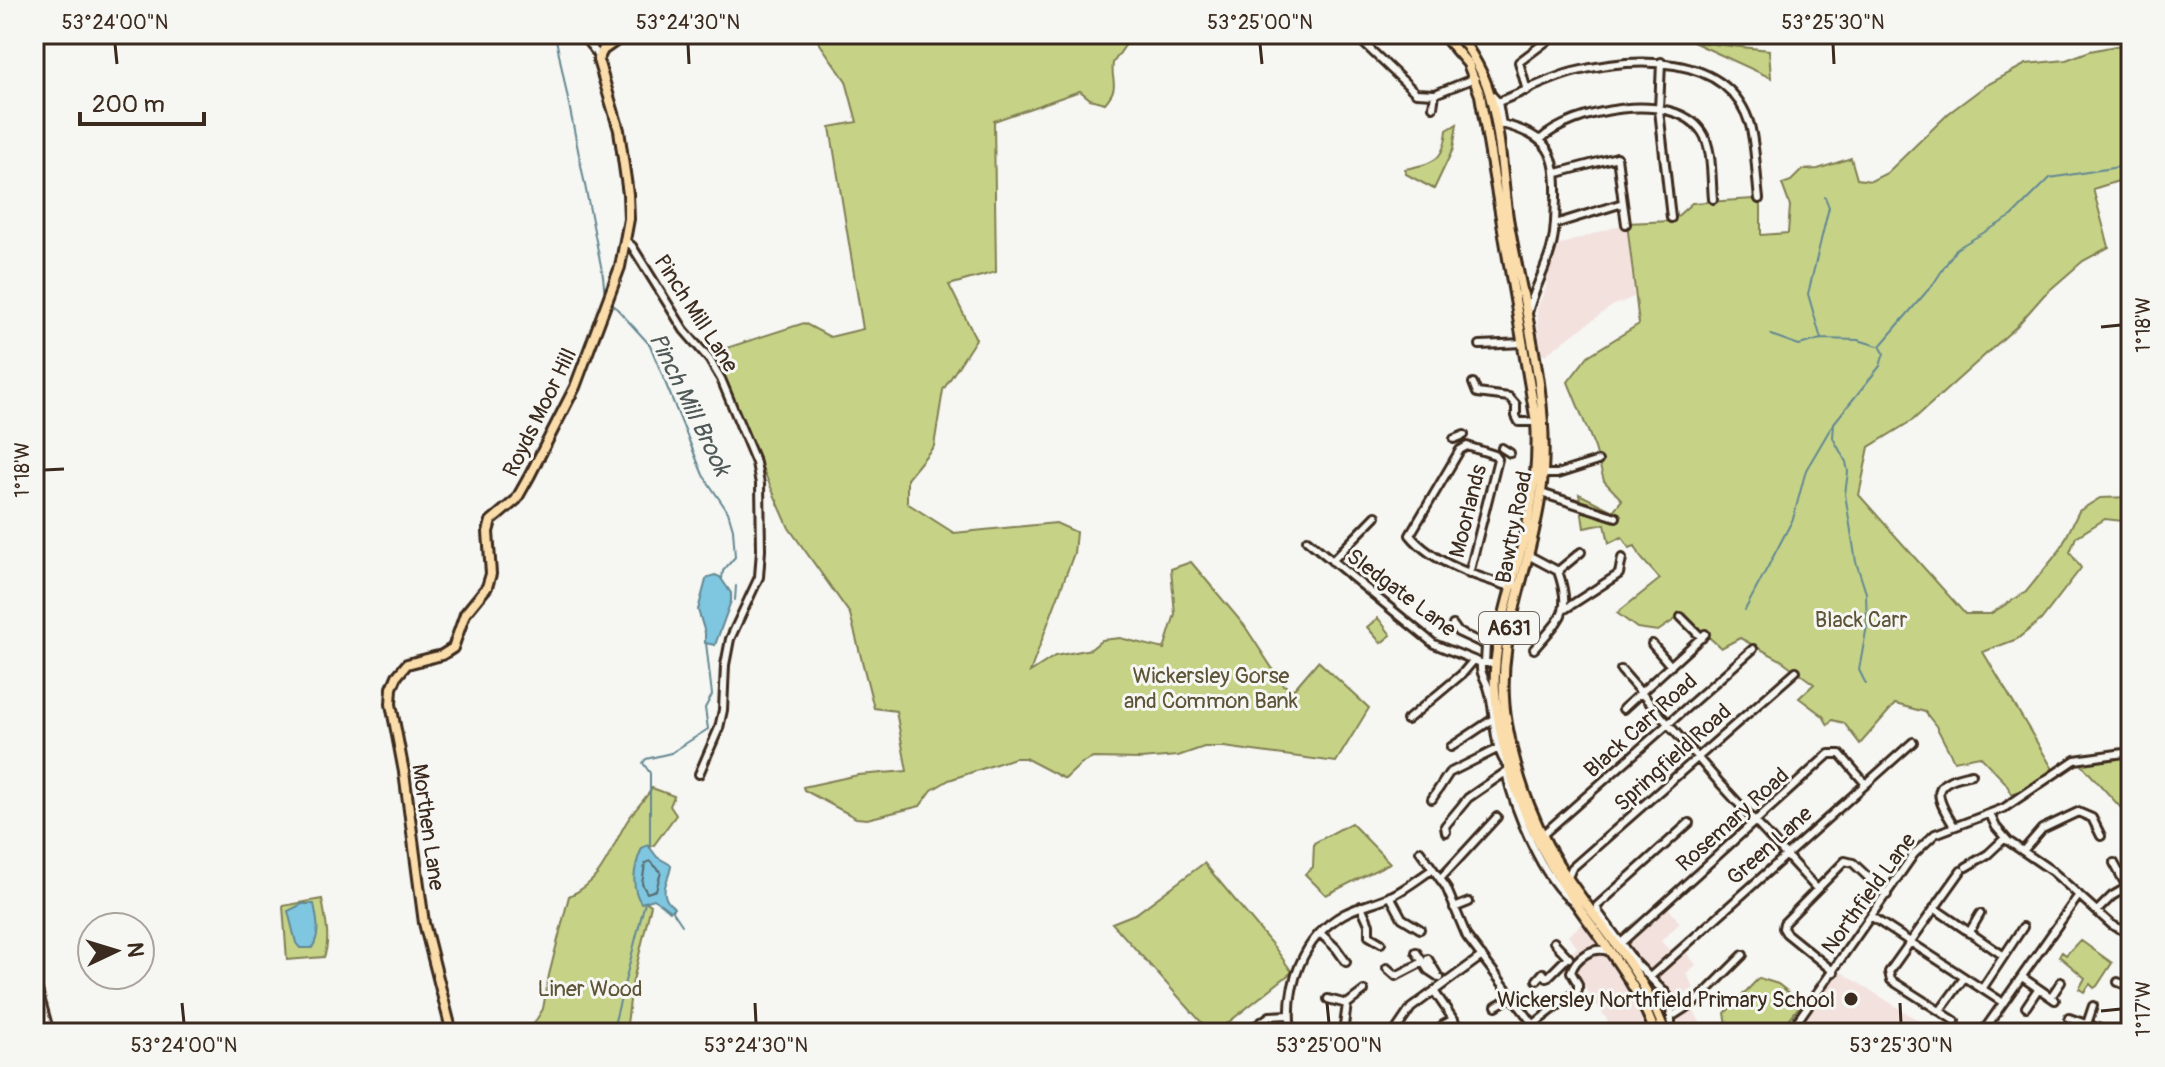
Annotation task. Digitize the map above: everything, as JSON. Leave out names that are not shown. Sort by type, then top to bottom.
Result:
[{"type":"main road","points":[[599,56],[626,34]]},
{"type":"main road","name":"Bawtry Road","points":[[1442,34],[1463,56],[1475,78],[1539,422],[1536,483],[1505,615],[1483,663],[1497,711],[1508,770],[1535,823]]},
{"type":"main road","name":"Bawtry Road","points":[[1458,34],[1474,58],[1489,92],[1499,130],[1526,319],[1543,474],[1504,655],[1502,693],[1513,752],[1540,837],[1576,904],[1628,976],[1652,1028]]},
{"type":"main road","name":"Royds Moor Hill","points":[[442,655],[453,648],[465,614],[489,582],[488,532],[491,521],[516,500],[575,387],[608,300],[626,241],[628,194],[619,130],[598,64],[599,56]]},
{"type":"main road","points":[[1487,136],[1493,139],[1499,130]]},
{"type":"main road","name":"A631","points":[[1505,615],[1511,600],[1516,600]]},
{"type":"main road","name":"Morthen Lane","points":[[442,655],[407,664],[394,682],[391,699],[424,923],[452,1033]]},
{"type":"main road","name":"Bawtry Road","points":[[1540,837],[1658,999],[1668,1031]]},
{"type":"street","points":[[581,34],[599,56]]},
{"type":"street","points":[[1354,34],[1412,91],[1421,95],[1435,94],[1475,78]]},
{"type":"street","points":[[1527,91],[1519,62],[1556,34]]},
{"type":"street","points":[[1498,102],[1569,73],[1617,62],[1661,62],[1695,71],[1721,84],[1739,104],[1750,125],[1759,199]]},
{"type":"street","points":[[1661,62],[1659,110],[1671,218]]},
{"type":"street","points":[[1489,92],[1498,102],[1499,130],[1531,133],[1550,154],[1557,173],[1552,247],[1526,319]]},
{"type":"street","points":[[1433,107],[1435,94]]},
{"type":"street","points":[[1540,140],[1548,132],[1593,113],[1620,109],[1659,110],[1691,120],[1703,133],[1713,199]]},
{"type":"street","points":[[1557,173],[1620,156],[1626,224]]},
{"type":"street","points":[[1555,224],[1623,203]]},
{"type":"street","name":"Pinch Mill Lane","points":[[626,241],[684,330],[709,359],[721,379],[756,463],[760,484],[759,577],[730,639],[719,728],[699,774]]},
{"type":"street","points":[[1520,283],[1529,292],[1538,286]]},
{"type":"street","points":[[1480,345],[1523,343]]},
{"type":"street","points":[[1486,356],[1489,345]]},
{"type":"street","points":[[1473,383],[1477,393]]},
{"type":"street","points":[[1477,393],[1509,397],[1516,405],[1519,422],[1539,422]]},
{"type":"street","points":[[1469,401],[1477,393]]},
{"type":"street","name":"Moorlands","points":[[1459,437],[1464,447],[1498,457]]},
{"type":"street","name":"Moorlands","points":[[1400,542],[1410,535],[1464,447]]},
{"type":"street","name":"Moorlands","points":[[1469,574],[1498,457],[1506,451]]},
{"type":"street","points":[[1543,474],[1557,474],[1598,461]]},
{"type":"street","points":[[1541,493],[1616,517]]},
{"type":"street","points":[[1332,561],[1376,516]]},
{"type":"street","name":"Moorlands","points":[[1410,535],[1457,569],[1511,587]]},
{"type":"street","name":"Sledgate Lane","points":[[1307,540],[1434,644],[1483,663]]},
{"type":"street","points":[[1558,571],[1581,552]]},
{"type":"street","points":[[1528,555],[1558,571]]},
{"type":"street","points":[[1534,649],[1565,609],[1619,574],[1622,558]]},
{"type":"street","points":[[1558,571],[1565,609]]},
{"type":"street","points":[[1511,587],[1522,576]]},
{"type":"street","points":[[1623,709],[1704,636],[1681,617]]},
{"type":"street","points":[[1407,720],[1462,674],[1483,663],[1487,646],[1458,632],[1453,625]]},
{"type":"street","points":[[1652,644],[1671,666]]},
{"type":"street","name":"Black Carr Road","points":[[1540,837],[1753,649]]},
{"type":"street","name":"Bawtry Road","points":[[1483,663],[1480,675],[1488,688],[1499,748],[1520,815],[1563,895],[1576,904]]},
{"type":"street","points":[[1621,670],[1817,889]]},
{"type":"street","name":"Springfield Road","points":[[1568,879],[1572,868],[1796,671]]},
{"type":"street","points":[[1451,747],[1493,719]]},
{"type":"street","name":"Green Lane","points":[[1650,977],[1913,742]]},
{"type":"street","points":[[1432,799],[1449,773],[1499,748]]},
{"type":"street","name":"Northfield Lane","points":[[1789,1033],[1920,846],[1935,834],[1990,814],[2022,797],[2075,760],[2131,752]]},
{"type":"street","name":"Rosemary Road","points":[[1621,943],[1833,753],[1842,756],[1865,783]]},
{"type":"street","points":[[1446,832],[1445,826],[1468,798],[1508,770]]},
{"type":"street","points":[[1954,826],[1941,801],[1942,785],[1947,779],[1972,774]]},
{"type":"street","points":[[2023,851],[2042,829],[2078,812],[2092,818],[2101,836]]},
{"type":"street","points":[[1990,814],[2005,838],[2052,871],[2112,925],[2131,934]]},
{"type":"street","points":[[1440,879],[1497,817]]},
{"type":"street","points":[[1535,823],[1552,828]]},
{"type":"street","name":"Bawtry Road","points":[[1658,999],[1650,977],[1598,912],[1598,902],[1689,823]]},
{"type":"street","points":[[1955,1021],[1889,976],[1963,869],[1988,854],[2005,838]]},
{"type":"street","points":[[1420,851],[1440,879],[1467,937],[1540,1033]]},
{"type":"street","points":[[1774,935],[1854,851]]},
{"type":"street","points":[[1847,861],[1887,895]]},
{"type":"street","points":[[2097,911],[2112,896],[2129,886],[2114,863]]},
{"type":"street","points":[[1559,865],[1572,868]]},
{"type":"street","points":[[1291,1033],[1289,1015],[1292,989],[1301,962],[1320,933],[1341,915],[1390,896],[1433,869]]},
{"type":"street","points":[[1982,1033],[2079,895]]},
{"type":"street","points":[[1390,896],[1399,914],[1420,929]]},
{"type":"street","points":[[1454,908],[1469,902]]},
{"type":"street","points":[[1361,906],[1369,924],[1369,936],[1378,945]]},
{"type":"street","points":[[1934,908],[2004,956]]},
{"type":"street","points":[[1969,933],[1980,914]]},
{"type":"street","points":[[1872,917],[1999,1000]]},
{"type":"street","points":[[1404,931],[1409,923]]},
{"type":"street","points":[[1982,989],[2023,927]]},
{"type":"street","points":[[1783,928],[1834,972]]},
{"type":"street","points":[[1320,933],[1346,962]]},
{"type":"street","points":[[1597,950],[1598,934]]},
{"type":"street","points":[[1554,942],[1574,964]]},
{"type":"street","points":[[1534,1024],[1578,990],[1571,972],[1574,964],[1587,952],[1604,949],[1612,953]]},
{"type":"street","points":[[1416,952],[1442,981]]},
{"type":"street","points":[[1671,1017],[1699,999],[1743,955]]},
{"type":"street","points":[[1394,1033],[1406,1013],[1442,981],[1482,956]]},
{"type":"street","points":[[1537,980],[1543,973],[1547,978],[1568,957]]},
{"type":"street","points":[[1387,968],[1390,977],[1425,960]]},
{"type":"street","points":[[34,976],[50,1033]]},
{"type":"street","points":[[2022,977],[2053,999],[2061,982]]},
{"type":"street","points":[[1940,1011],[1964,978]]},
{"type":"street","points":[[2118,982],[2131,987]]},
{"type":"street","points":[[2026,1007],[2038,989]]},
{"type":"street","points":[[1343,1033],[1347,1004],[1364,991]]},
{"type":"street","points":[[1434,991],[1462,1032]]},
{"type":"street","points":[[1496,1006],[1513,996]]},
{"type":"street","points":[[1328,999],[1347,1004]]},
{"type":"street","name":"Bawtry Road","points":[[1652,1028],[1647,1005],[1658,999],[1669,1000],[1671,1017],[1668,1031]]},
{"type":"street","points":[[2077,1033],[2093,1006]]},
{"type":"street","points":[[1246,1033],[1270,1016],[1289,1015]]},
{"type":"street","points":[[2124,1033],[2131,1015]]},
{"type":"street","points":[[2069,1018],[2111,1033]]},
{"type":"street","points":[[1443,1025],[1454,1019]]},
{"type":"shaded area","points":[[1627,223],[1634,297],[1612,306],[1545,355],[1539,354],[1537,309],[1546,288],[1549,263],[1556,246]]},
{"type":"shaded area","points":[[1665,904],[1680,923],[1661,941],[1674,955],[1683,948],[1696,965],[1686,973],[1694,988],[1675,1002],[1677,1014],[1690,1005],[1709,1033],[1612,1033],[1606,1018],[1575,974],[1576,966],[1581,961],[1573,952],[1577,947],[1568,936],[1584,922],[1621,943]]},
{"type":"shaded area","name":"Wickersley Northfield Primary School","points":[[1838,970],[1932,1029],[1930,1033],[1793,1033]]},
{"type":"green space","name":"Wickersley Gorse and Common Bank","points":[[813,34],[1133,34],[1113,63],[1113,92],[1105,103],[1090,99],[1080,91],[994,121],[996,272],[949,285],[976,339],[943,390],[934,446],[907,479],[907,503],[954,533],[1056,523],[1076,532],[1074,553],[1030,672],[1055,656],[1091,649],[1102,640],[1120,638],[1164,649],[1175,614],[1171,569],[1191,562],[1244,625],[1283,685],[1294,689],[1318,661],[1369,708],[1336,762],[1204,747],[1178,756],[1093,758],[1082,763],[1065,779],[1025,758],[1014,758],[949,780],[932,790],[920,806],[867,819],[856,818],[804,790],[803,787],[858,775],[907,771],[896,711],[874,708],[850,614],[789,528],[718,368],[708,354],[804,323],[830,337],[863,329],[830,127],[857,122],[846,81]]},
{"type":"green space","points":[[1693,42],[1769,50],[1771,78]]},
{"type":"green space","name":"Black Carr","points":[[2131,43],[2131,177],[2093,189],[2109,247],[2083,261],[2044,295],[2016,327],[1913,420],[1869,447],[1859,495],[1965,614],[1990,614],[2026,592],[2060,550],[2079,511],[2100,498],[2131,497],[2131,522],[2105,519],[2076,537],[2070,552],[2081,568],[2041,620],[2017,639],[1983,652],[2054,771],[2035,785],[2012,794],[1980,756],[1954,761],[1925,712],[1895,704],[1860,744],[1844,723],[1832,720],[1828,725],[1823,716],[1799,698],[1814,684],[1781,660],[1740,638],[1721,648],[1683,614],[1658,631],[1637,628],[1617,613],[1660,579],[1635,546],[1629,548],[1622,537],[1609,543],[1605,524],[1584,528],[1579,494],[1613,511],[1622,500],[1604,481],[1595,448],[1568,382],[1588,356],[1639,324],[1627,223],[1672,221],[1692,203],[1753,199],[1761,206],[1761,235],[1788,233],[1790,206],[1782,184],[1791,181],[1802,170],[1818,169],[1851,158],[1857,179],[1871,181],[1887,173],[1949,113],[1985,86],[2026,64],[2066,60],[2090,51]]},
{"type":"green space","points":[[1457,124],[1453,149],[1434,189],[1406,174],[1405,169],[1436,159],[1443,148],[1447,130]]},
{"type":"green space","points":[[1378,618],[1391,635],[1381,643],[1367,627]]},
{"type":"green space","points":[[2131,755],[2131,819],[2080,763]]},
{"type":"green space","name":"Liner Wood","points":[[652,788],[674,796],[670,806],[676,815],[654,845],[642,852],[642,899],[651,905],[632,985],[627,1024],[618,1033],[532,1033],[533,1025],[543,1009],[569,896],[581,890],[597,874],[629,819]]},
{"type":"green space","points":[[1351,823],[1390,863],[1326,895],[1305,874],[1313,867],[1314,843]]},
{"type":"green space","points":[[1204,863],[1292,972],[1215,1033],[1211,1033],[1112,923],[1137,913]]},
{"type":"green space","points":[[322,899],[327,935],[324,957],[287,960],[283,906]]},
{"type":"green space","points":[[2080,940],[2112,963],[2097,986],[2094,988],[2090,984],[2084,992],[2079,989],[2085,978],[2059,956],[2062,952],[2066,955]]},
{"type":"green space","points":[[1759,978],[1778,984],[1802,1003],[1778,1033],[1734,1033],[1727,1024],[1725,1013]]},
{"type":"water","points":[[715,575],[720,577],[731,593],[731,601],[715,645],[705,643],[698,610],[706,580]]},
{"type":"water","points":[[648,845],[657,857],[671,865],[665,890],[674,908],[670,911],[654,899],[641,903],[638,896],[634,883],[635,869],[642,848]]},
{"type":"water","points":[[302,904],[314,904],[317,932],[312,948],[300,948],[296,943],[288,911]]},
{"type":"waterway","name":"Pinch Mill Brook","points":[[555,34],[605,297]]},
{"type":"waterway","points":[[1866,684],[1859,670],[1867,626],[1866,593],[1856,562],[1845,494],[1848,472],[1833,438],[1834,423],[1880,366],[1884,353],[1880,346],[1934,283],[1956,249],[2012,216],[2050,178],[2131,165]]},
{"type":"waterway","points":[[1821,339],[1808,294],[1829,207],[1825,197]]},
{"type":"waterway","name":"Pinch Mill Brook","points":[[610,301],[650,345],[703,475],[728,512],[735,557],[723,571],[722,579]]},
{"type":"waterway","points":[[1771,335],[1799,345],[1821,339],[1858,340],[1878,346]]},
{"type":"waterway","points":[[1745,610],[1793,519],[1806,470],[1833,424]]},
{"type":"waterway","points":[[735,600],[736,586]]},
{"type":"waterway","name":"Pinch Mill Brook","points":[[650,848],[650,773],[643,763],[646,759],[671,753],[708,729],[705,708],[712,695],[706,643]]},
{"type":"waterway","name":"Pinch Mill Brook","points":[[612,1033],[645,902]]},
{"type":"waterway","points":[[672,910],[682,925]]},
{"type":"place","name":"Wickersley Northfield Primary School","points":[[1851,999]]}]
